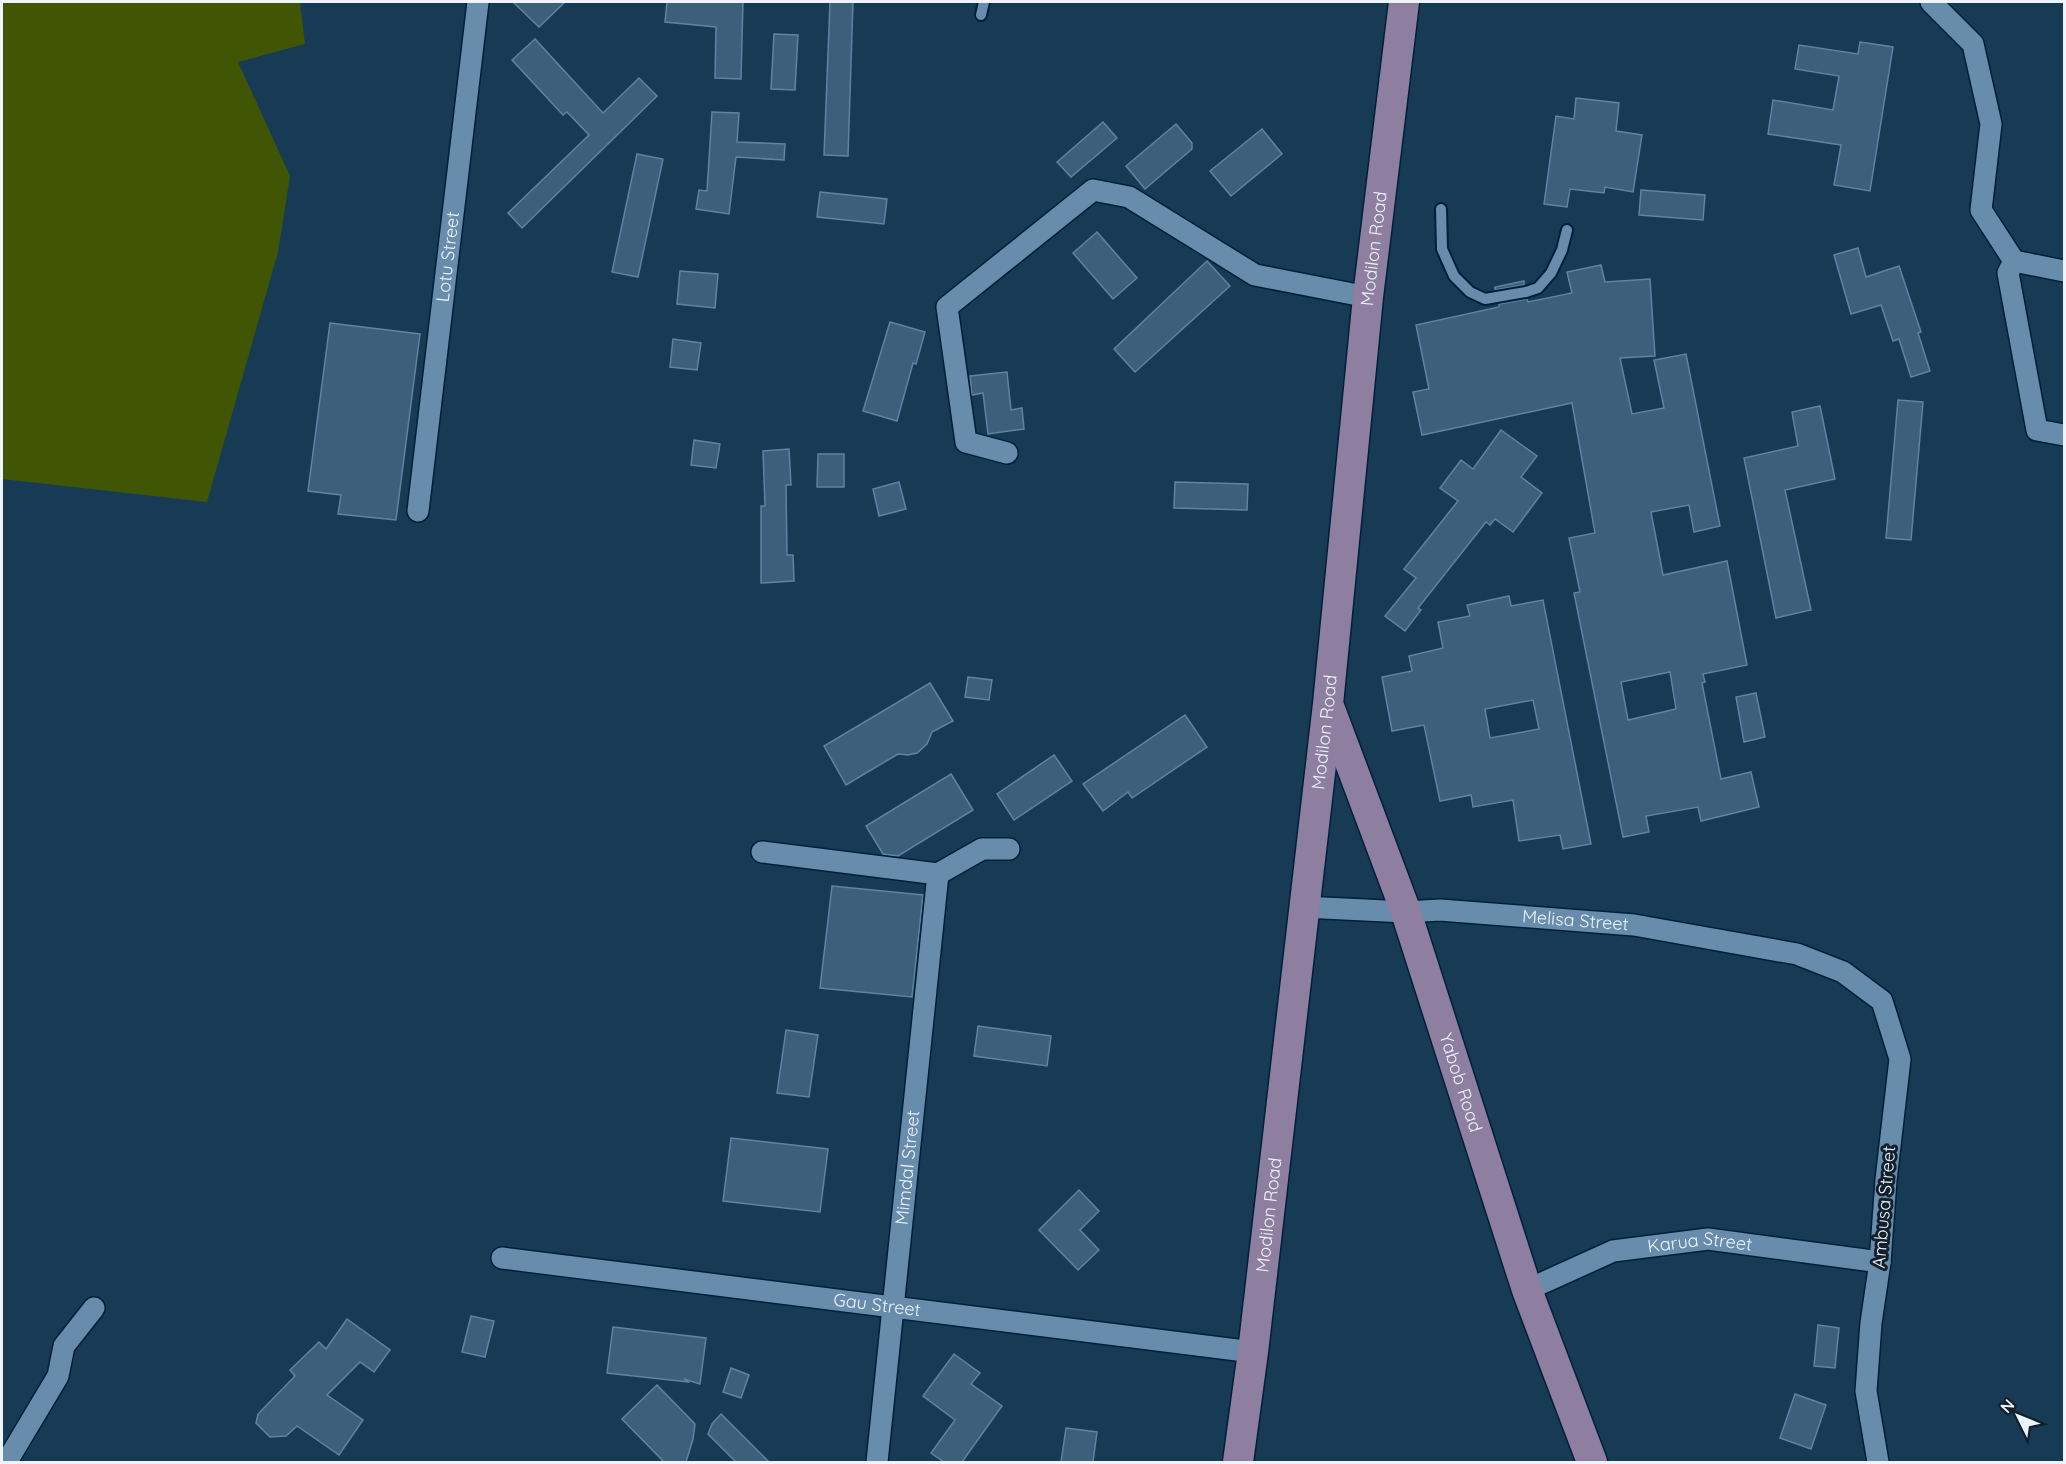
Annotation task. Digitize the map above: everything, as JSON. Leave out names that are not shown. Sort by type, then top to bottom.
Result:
[{"type":"main road","name":"Modilon Road","points":[[1238,1462],[1253,1352],[1328,704],[1368,297],[1404,2]]},
{"type":"main road","name":"Yabob Road","points":[[1328,704],[1406,912],[1527,1290],[1592,1462]]},
{"type":"street","name":"Lotu Street","points":[[418,511],[478,2]]},
{"type":"street","points":[[1931,2],[1973,44],[1990,124],[1980,210],[2014,261],[2064,272]]},
{"type":"street","points":[[1007,453],[966,442],[947,307],[1093,190],[1129,197],[1255,275],[1368,297]]},
{"type":"street","points":[[2014,261],[2008,273],[2037,430],[2064,435]]},
{"type":"street","points":[[762,852],[938,874],[982,849],[1009,849]]},
{"type":"street","name":"Mimdal Street","points":[[877,1462],[938,874]]},
{"type":"street","name":"Melisa Street","points":[[1303,907],[1406,912],[1440,910],[1634,925],[1797,954],[1843,972]]},
{"type":"street","name":"Ambusa Street","points":[[1843,972],[1881,1001],[1900,1059],[1886,1180],[1880,1262],[1871,1323],[1866,1391],[1878,1462]]},
{"type":"street","name":"Karua Street","points":[[1527,1290],[1613,1251],[1708,1239],[1880,1262]]},
{"type":"street","name":"Gau Street","points":[[502,1258],[1253,1352]]},
{"type":"street","points":[[8,1462],[57,1376],[64,1346],[94,1308]]},
{"type":"lane","points":[[981,15],[984,2]]},
{"type":"lane","points":[[1441,209],[1442,249],[1454,276],[1470,292],[1485,299],[1538,288],[1551,273],[1562,250],[1567,230]]},
{"type":"green space","points":[[2,2],[300,2],[305,44],[238,62],[290,176],[278,252],[207,502],[2,479]]},
{"type":"building","points":[[513,2],[565,2],[539,27]]},
{"type":"building","points":[[667,2],[743,2],[741,79],[715,78],[716,27],[665,22]]},
{"type":"building","points":[[830,2],[853,2],[848,156],[824,155]]},
{"type":"building","points":[[774,34],[798,35],[795,90],[771,89]]},
{"type":"building","points":[[535,39],[603,113],[639,78],[657,96],[522,228],[508,213],[589,135],[567,112],[563,115],[512,60]]},
{"type":"building","points":[[1860,42],[1893,47],[1870,191],[1834,185],[1841,145],[1768,134],[1773,100],[1833,110],[1839,76],[1795,69],[1799,45],[1858,54]]},
{"type":"building","points":[[1576,98],[1619,103],[1616,131],[1642,135],[1633,192],[1605,187],[1604,193],[1570,189],[1567,207],[1544,204],[1556,116],[1574,119]]},
{"type":"building","points":[[712,112],[739,113],[737,142],[785,144],[784,160],[736,157],[729,214],[696,209],[699,190],[707,191]]},
{"type":"building","points":[[1103,122],[1117,138],[1071,177],[1057,162]]},
{"type":"building","points":[[1176,124],[1192,143],[1192,149],[1145,189],[1126,166]]},
{"type":"building","points":[[1262,129],[1282,154],[1231,196],[1210,171]]},
{"type":"building","points":[[637,154],[663,159],[638,277],[612,272]]},
{"type":"building","points":[[1641,190],[1705,195],[1703,220],[1639,215]]},
{"type":"building","points":[[820,192],[887,199],[884,224],[817,217]]},
{"type":"building","points":[[1097,232],[1137,278],[1113,299],[1073,253]]},
{"type":"building","points":[[1858,248],[1866,277],[1899,266],[1921,332],[1918,333],[1930,371],[1911,377],[1899,339],[1893,341],[1881,305],[1851,314],[1834,255]]},
{"type":"building","points":[[1207,261],[1230,286],[1135,372],[1114,349]]},
{"type":"building","points":[[1601,265],[1605,282],[1650,279],[1655,356],[1620,358],[1632,414],[1664,408],[1654,360],[1686,354],[1720,526],[1694,532],[1689,505],[1651,512],[1663,575],[1727,561],[1747,665],[1703,674],[1705,682],[1702,683],[1721,779],[1751,772],[1759,807],[1701,821],[1698,807],[1646,816],[1649,832],[1623,837],[1574,593],[1580,592],[1569,538],[1595,533],[1572,403],[1422,435],[1413,392],[1429,389],[1416,325],[1499,307],[1499,304],[1527,299],[1528,302],[1572,293],[1567,272]],"holes":[[[1670,672],[1676,709],[1628,720],[1621,682]]]},
{"type":"building","points":[[680,271],[718,274],[715,308],[677,304]]},
{"type":"building","points":[[1524,281],[1524,285],[1495,290],[1495,287]]},
{"type":"building","points":[[890,322],[925,332],[916,364],[913,363],[897,421],[863,411]]},
{"type":"building","points":[[330,323],[420,334],[396,520],[338,514],[341,495],[308,491]]},
{"type":"building","points":[[673,339],[701,343],[697,370],[670,367]]},
{"type":"building","points":[[1007,372],[1011,410],[1022,408],[1024,429],[988,434],[983,393],[972,395],[970,376]]},
{"type":"building","points":[[1898,400],[1923,402],[1911,540],[1886,538]]},
{"type":"building","points":[[1820,406],[1835,479],[1785,490],[1811,610],[1776,618],[1744,458],[1798,446],[1792,412]]},
{"type":"building","points":[[1501,430],[1537,456],[1521,477],[1542,493],[1513,532],[1495,519],[1490,525],[1486,522],[1418,608],[1421,610],[1405,631],[1385,616],[1416,578],[1404,569],[1458,501],[1440,488],[1461,460],[1473,469]]},
{"type":"building","points":[[694,440],[720,444],[716,468],[691,465]]},
{"type":"building","points":[[789,449],[791,485],[786,485],[787,555],[793,555],[794,581],[761,583],[761,506],[765,506],[763,451]]},
{"type":"building","points":[[818,454],[844,454],[844,487],[817,487]]},
{"type":"building","points":[[899,482],[906,509],[879,516],[873,489]]},
{"type":"building","points":[[1175,482],[1248,484],[1247,510],[1174,508]]},
{"type":"building","points":[[1509,596],[1511,606],[1543,600],[1591,844],[1563,849],[1560,835],[1519,841],[1513,800],[1473,807],[1471,795],[1440,801],[1424,725],[1392,731],[1382,677],[1412,671],[1409,656],[1443,648],[1438,622],[1470,616],[1467,605]],"holes":[[[1533,700],[1539,729],[1490,738],[1485,709]]]},
{"type":"building","points":[[968,677],[992,680],[989,700],[965,697]]},
{"type":"building","points":[[930,683],[953,721],[932,732],[927,744],[917,753],[898,754],[846,785],[824,746]]},
{"type":"building","points":[[1756,693],[1765,737],[1744,742],[1736,697]]},
{"type":"building","points":[[1185,715],[1207,747],[1132,798],[1128,792],[1103,811],[1083,784]]},
{"type":"building","points":[[1054,755],[1072,781],[1014,820],[997,794]]},
{"type":"building","points":[[951,774],[973,810],[898,856],[883,854],[866,826]]},
{"type":"building","points":[[832,886],[923,895],[912,997],[820,988]]},
{"type":"building","points":[[978,1026],[1051,1036],[1047,1066],[974,1056]]},
{"type":"building","points":[[786,1030],[818,1035],[809,1097],[777,1093]]},
{"type":"building","points":[[731,1138],[828,1149],[820,1212],[723,1201]]},
{"type":"building","points":[[1079,1190],[1099,1211],[1080,1230],[1099,1250],[1078,1270],[1039,1230]]},
{"type":"building","points":[[471,1316],[494,1321],[485,1357],[462,1352]]},
{"type":"building","points":[[347,1319],[390,1350],[374,1372],[360,1362],[327,1395],[363,1420],[339,1455],[297,1426],[286,1436],[270,1437],[256,1423],[258,1414],[295,1376],[290,1370],[319,1342],[326,1349]]},
{"type":"building","points":[[1818,1325],[1839,1328],[1835,1368],[1814,1366]]},
{"type":"building","points":[[613,1327],[706,1338],[700,1384],[684,1379],[688,1382],[607,1373]]},
{"type":"building","points":[[954,1354],[980,1373],[971,1384],[1002,1406],[962,1462],[944,1462],[931,1453],[955,1420],[923,1396]]},
{"type":"building","points":[[731,1368],[749,1375],[741,1398],[723,1392]]},
{"type":"building","points":[[657,1385],[695,1424],[686,1462],[664,1462],[622,1419]]},
{"type":"building","points":[[1795,1394],[1826,1405],[1811,1449],[1780,1438]]},
{"type":"building","points":[[721,1414],[769,1462],[736,1462],[708,1434],[712,1424]]},
{"type":"building","points":[[1066,1428],[1097,1432],[1093,1462],[1061,1462]]}]
